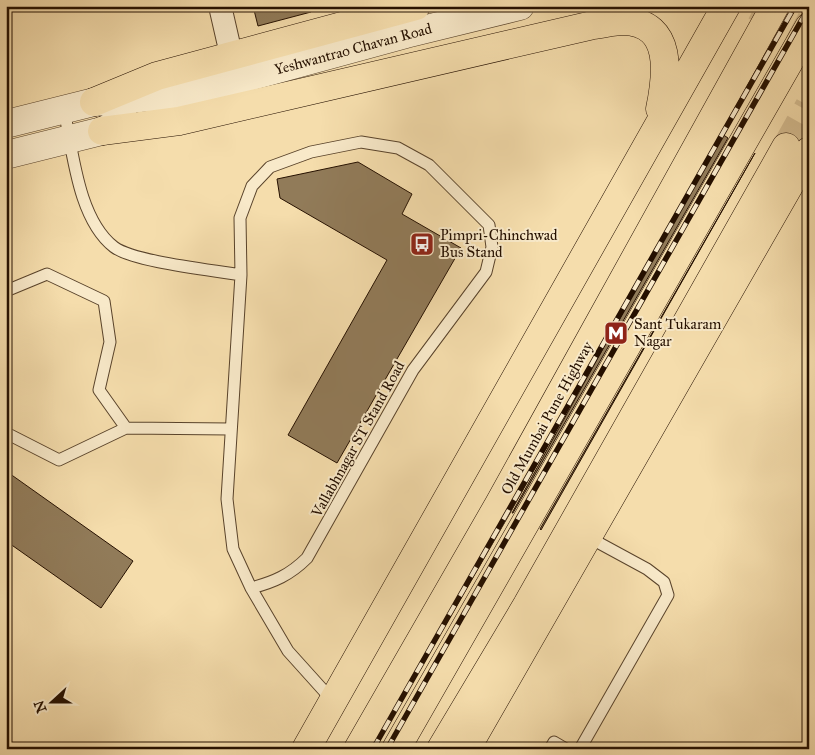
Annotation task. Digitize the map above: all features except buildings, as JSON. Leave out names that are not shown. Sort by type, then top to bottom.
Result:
[{"type":"main road","points":[[94,102],[157,76],[231,54],[416,6]]},
{"type":"main road","points":[[306,749],[726,6]]},
{"type":"main road","name":"Old Mumbai Pune Highway","points":[[358,749],[499,504],[775,6]]},
{"type":"main road","points":[[102,131],[179,121],[593,25],[623,21],[641,24],[655,34],[664,50],[666,77],[657,128]]},
{"type":"main road","name":"Old Mumbai Pune Highway","points":[[396,749],[809,27]]},
{"type":"main road","points":[[466,749],[588,536],[797,149]]},
{"type":"main road","points":[[441,749],[797,149]]},
{"type":"street","points":[[220,6],[231,54]]},
{"type":"street","name":"Yeshwantrao Chavan Road","points":[[6,156],[102,131],[186,94],[406,34],[520,6]]},
{"type":"street","name":"Yeshwantrao Chavan Road","points":[[6,124],[94,102],[186,94]]},
{"type":"lane","points":[[64,110],[80,188],[98,230],[115,248],[147,259],[241,275]]},
{"type":"lane","name":"Vallabhnagar ST Stand Road","points":[[361,142],[398,148],[429,165],[489,225],[492,247],[486,272],[413,370],[308,558],[291,574],[271,583],[251,588],[233,549],[227,499],[230,429],[241,275],[240,218],[252,186],[270,167],[311,152],[361,142]]},
{"type":"lane","points":[[6,291],[47,274],[104,302],[110,342],[99,390],[126,428]]},
{"type":"lane","points":[[6,433],[59,460],[126,428],[230,429]]},
{"type":"lane","points":[[580,749],[668,595],[664,582],[588,536]]},
{"type":"lane","points":[[251,588],[288,651],[333,701]]},
{"type":"lane","points":[[552,745],[566,749]]},
{"type":"tunnel","points":[[755,6],[809,34]]},
{"type":"tunnel","points":[[786,147],[809,106]]},
{"type":"railway","points":[[373,749],[795,6]]},
{"type":"railway","points":[[387,749],[809,7]]},
{"type":"place","name":"Pimpri-Chinchwad Bus Stand","points":[[422,244]]},
{"type":"place","name":"Sant Tukaram Nagar","points":[[616,333]]}]
